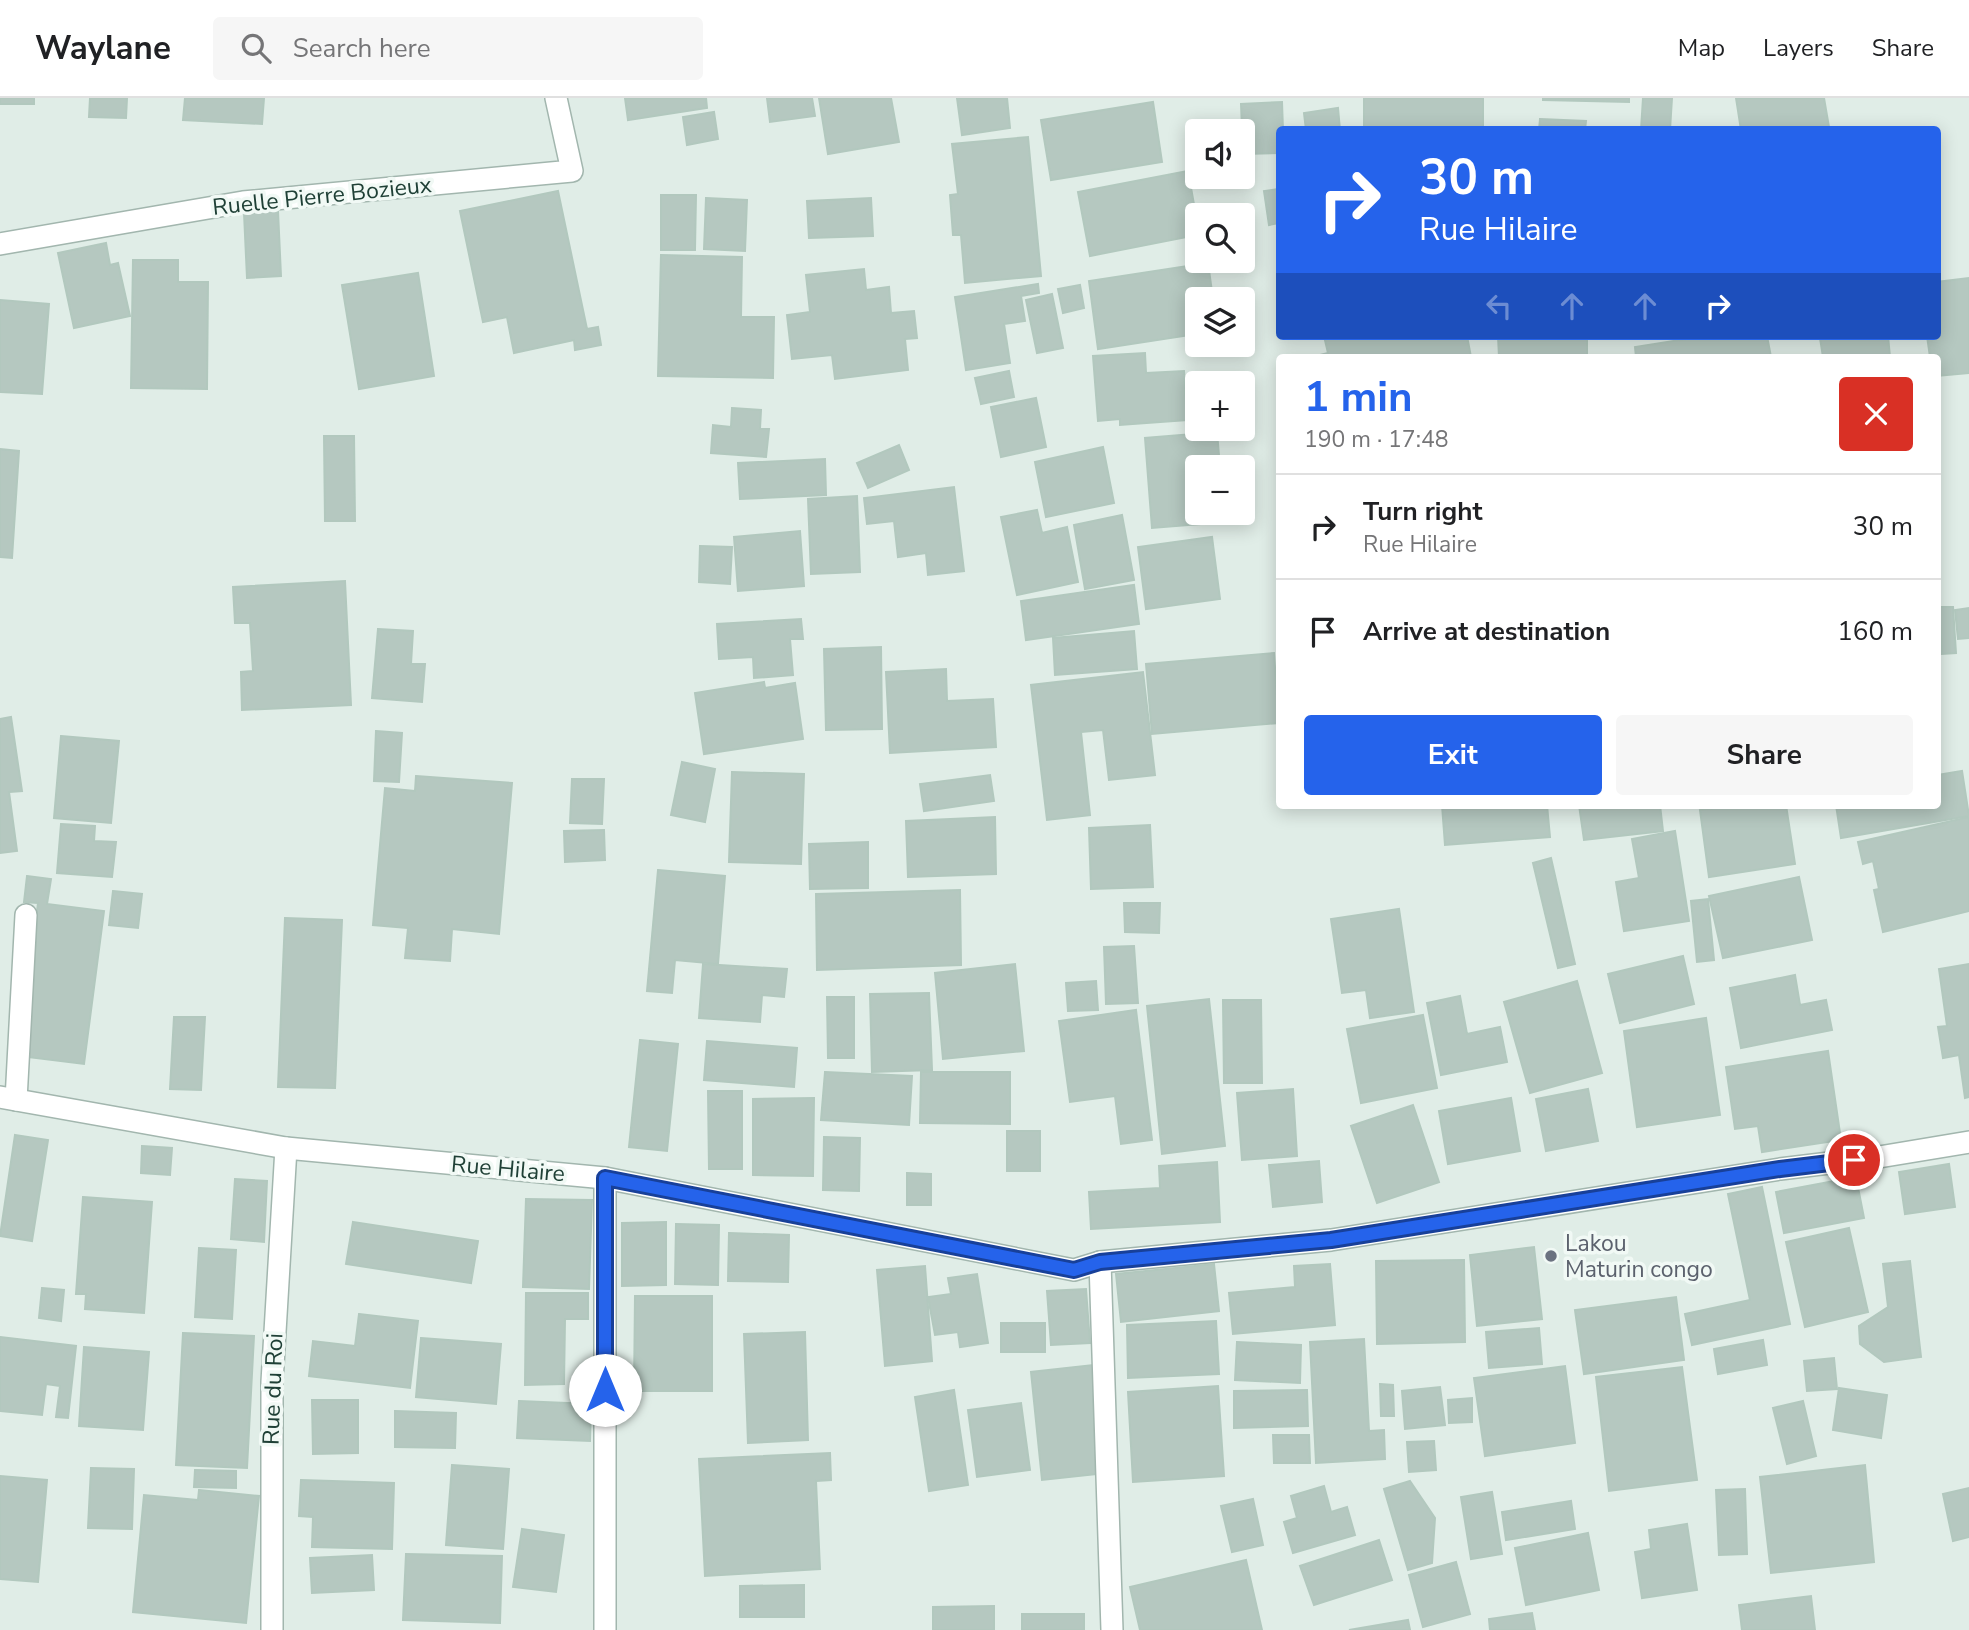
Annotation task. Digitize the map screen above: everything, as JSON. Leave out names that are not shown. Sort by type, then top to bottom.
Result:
[{"type":"street","name":"Ruelle Pierre Bozieux","points":[[0,244],[243,202],[572,171],[556,98]]},
{"type":"street","points":[[8,1098],[26,915]]},
{"type":"street","name":"Rue Hilaire","points":[[8,1098],[285,1148],[605,1178],[1074,1270],[1100,1262],[1331,1240],[1780,1169],[1969,1143]]},
{"type":"street","name":"Rue du Roi","points":[[272,1630],[272,1382],[285,1148]]},
{"type":"street","points":[[604,1630],[605,1178]]},
{"type":"street","points":[[1100,1262],[1112,1630]]},
{"type":"building","points":[[0,98],[34,98],[34,104],[0,104]]},
{"type":"building","points":[[90,98],[127,98],[126,118],[89,117]]},
{"type":"building","points":[[185,98],[264,98],[262,124],[183,120]]},
{"type":"building","points":[[625,98],[706,98],[707,108],[628,120]]},
{"type":"building","points":[[767,98],[812,98],[815,116],[770,122]]},
{"type":"building","points":[[819,98],[891,98],[899,142],[828,154]]},
{"type":"building","points":[[957,98],[1007,98],[1010,128],[962,135]]},
{"type":"building","points":[[1364,98],[1483,98],[1483,126],[1364,126]]},
{"type":"building","points":[[1629,98],[1629,102],[1543,100]]},
{"type":"building","points":[[1643,98],[1672,98],[1670,126],[1641,126]]},
{"type":"building","points":[[1736,98],[1824,98],[1829,126],[1740,126]]},
{"type":"building","points":[[1153,102],[1162,162],[1051,180],[1041,120]]},
{"type":"building","points":[[1282,102],[1283,126],[1276,126],[1276,153],[1255,154],[1255,119],[1242,119],[1241,104]]},
{"type":"building","points":[[1338,108],[1340,126],[1306,126],[1304,113]]},
{"type":"building","points":[[714,112],[718,139],[687,145],[683,117]]},
{"type":"building","points":[[1540,119],[1586,121],[1585,126],[1539,126]]},
{"type":"building","points":[[1028,137],[1041,276],[965,283],[961,235],[953,235],[950,195],[958,194],[952,144]]},
{"type":"building","points":[[1185,172],[1185,189],[1191,189],[1194,203],[1185,203],[1185,237],[1090,256],[1078,192]]},
{"type":"building","points":[[1276,189],[1276,224],[1269,225],[1264,191]]},
{"type":"building","points":[[558,191],[587,329],[598,327],[601,345],[575,350],[574,340],[514,353],[507,317],[483,322],[460,211]]},
{"type":"building","points":[[661,195],[696,195],[695,250],[661,250]]},
{"type":"building","points":[[706,198],[747,200],[745,251],[704,249]]},
{"type":"building","points":[[871,198],[873,236],[809,238],[807,201]]},
{"type":"building","points":[[278,211],[281,276],[247,278],[244,213]]},
{"type":"building","points":[[106,243],[110,265],[118,263],[130,316],[74,328],[58,253]]},
{"type":"building","points":[[661,255],[742,257],[741,317],[774,317],[773,378],[658,376]]},
{"type":"building","points":[[133,260],[178,260],[178,282],[208,282],[207,389],[131,388]]},
{"type":"building","points":[[1185,266],[1185,273],[1209,273],[1211,287],[1185,287],[1185,336],[1098,349],[1089,281]]},
{"type":"building","points":[[864,269],[866,290],[889,287],[891,313],[914,311],[917,338],[905,339],[908,370],[835,379],[832,355],[792,359],[787,315],[810,312],[806,275]]},
{"type":"building","points":[[418,273],[434,376],[359,389],[342,285]]},
{"type":"building","points":[[1969,278],[1969,373],[1941,376],[1941,354],[1930,354],[1928,340],[1941,340],[1941,282]]},
{"type":"building","points":[[1038,284],[1039,293],[1021,296],[1025,321],[1004,324],[1010,363],[966,370],[955,297]]},
{"type":"building","points":[[1080,285],[1084,308],[1063,313],[1058,289]]},
{"type":"building","points":[[1052,294],[1063,348],[1037,353],[1026,300]]},
{"type":"building","points":[[0,300],[49,304],[42,394],[0,392]]},
{"type":"building","points":[[1325,340],[1468,340],[1470,354],[1324,354],[1328,353]]},
{"type":"building","points":[[1498,340],[1587,340],[1587,354],[1499,354]]},
{"type":"building","points":[[1680,340],[1768,340],[1770,354],[1636,354],[1635,347]]},
{"type":"building","points":[[1820,340],[1888,340],[1890,354],[1823,354]]},
{"type":"building","points":[[1145,353],[1146,373],[1184,371],[1185,420],[1120,425],[1120,419],[1098,421],[1093,356]]},
{"type":"building","points":[[1009,371],[1014,397],[981,404],[975,378]]},
{"type":"building","points":[[1036,398],[1046,447],[1001,457],[991,407]]},
{"type":"building","points":[[732,408],[761,410],[760,429],[769,429],[766,457],[711,453],[713,425],[731,427]]},
{"type":"building","points":[[1185,435],[1185,441],[1218,441],[1219,455],[1185,455],[1185,525],[1188,525],[1152,528],[1145,438]]},
{"type":"building","points":[[324,436],[354,436],[355,521],[325,521]]},
{"type":"building","points":[[899,445],[909,470],[868,488],[857,463]]},
{"type":"building","points":[[1103,447],[1114,503],[1046,517],[1035,462]]},
{"type":"building","points":[[0,449],[19,451],[12,558],[0,557]]},
{"type":"building","points":[[825,459],[826,495],[740,499],[738,463]]},
{"type":"building","points":[[954,487],[964,571],[928,575],[926,553],[898,557],[894,521],[867,524],[864,498]]},
{"type":"building","points":[[857,496],[860,572],[811,574],[808,499]]},
{"type":"building","points":[[1037,510],[1042,533],[1067,527],[1078,582],[1017,595],[1001,517]]},
{"type":"building","points":[[1122,515],[1134,580],[1085,589],[1074,525]]},
{"type":"building","points":[[800,531],[804,586],[738,591],[734,537]]},
{"type":"building","points":[[1212,537],[1220,599],[1146,609],[1138,547]]},
{"type":"building","points":[[700,546],[732,547],[730,584],[699,582]]},
{"type":"building","points":[[345,581],[351,705],[242,710],[241,672],[253,671],[250,623],[235,623],[233,587]]},
{"type":"building","points":[[1134,585],[1139,624],[1026,640],[1021,601]]},
{"type":"building","points":[[1941,607],[1953,607],[1956,653],[1942,654]]},
{"type":"building","points":[[1969,608],[1969,638],[1958,639],[1955,610]]},
{"type":"building","points":[[801,619],[803,639],[790,639],[793,675],[754,678],[753,657],[719,659],[717,624]]},
{"type":"building","points":[[378,629],[413,631],[411,664],[425,664],[422,702],[372,698]]},
{"type":"building","points":[[1134,631],[1137,669],[1055,675],[1053,638]]},
{"type":"building","points":[[881,647],[882,729],[826,730],[824,649]]},
{"type":"building","points":[[1274,653],[1276,723],[1152,734],[1146,664]]},
{"type":"building","points":[[946,669],[947,701],[993,699],[996,747],[890,753],[886,672]]},
{"type":"building","points":[[1143,672],[1155,775],[1109,780],[1103,730],[1081,732],[1090,815],[1047,820],[1031,685]]},
{"type":"building","points":[[764,682],[765,688],[795,683],[803,739],[704,754],[695,693]]},
{"type":"building","points":[[11,717],[22,791],[9,792],[17,851],[0,853],[0,719]]},
{"type":"building","points":[[376,731],[402,733],[399,782],[374,781]]},
{"type":"building","points":[[61,736],[119,741],[111,823],[54,818]]},
{"type":"building","points":[[682,762],[715,769],[705,822],[671,815]]},
{"type":"building","points":[[1962,771],[1969,816],[1841,838],[1837,809],[1941,809],[1941,774]]},
{"type":"building","points":[[732,772],[804,774],[801,864],[729,862]]},
{"type":"building","points":[[990,775],[994,801],[924,811],[920,784]]},
{"type":"building","points":[[416,776],[512,783],[499,934],[452,929],[450,961],[405,958],[408,928],[373,925],[385,788],[415,791]]},
{"type":"building","points":[[572,779],[604,779],[602,824],[570,823]]},
{"type":"building","points":[[1442,809],[1547,809],[1550,837],[1445,845]]},
{"type":"building","points":[[1580,809],[1660,809],[1663,831],[1584,840]]},
{"type":"building","points":[[1787,809],[1795,864],[1709,877],[1700,810]]},
{"type":"building","points":[[995,817],[996,874],[908,877],[906,821]]},
{"type":"building","points":[[1969,817],[1969,911],[1883,932],[1874,890],[1879,889],[1873,861],[1863,864],[1858,842]]},
{"type":"building","points":[[61,824],[95,826],[94,841],[116,842],[112,877],[57,873]]},
{"type":"building","points":[[1150,825],[1153,887],[1091,889],[1089,828]]},
{"type":"building","points":[[604,830],[605,860],[565,862],[564,831]]},
{"type":"building","points":[[1675,831],[1689,921],[1624,931],[1616,882],[1639,878],[1632,839]]},
{"type":"building","points":[[868,842],[868,888],[810,889],[809,844]]},
{"type":"building","points":[[1551,858],[1575,964],[1558,968],[1533,863]]},
{"type":"building","points":[[658,870],[725,876],[718,964],[675,960],[672,993],[647,991]]},
{"type":"building","points":[[27,876],[51,879],[47,904],[104,911],[84,1064],[19,1056],[38,903],[24,902]]},
{"type":"building","points":[[1799,877],[1812,940],[1723,958],[1709,896]]},
{"type":"building","points":[[960,890],[961,965],[817,970],[816,894]]},
{"type":"building","points":[[113,891],[142,894],[138,928],[109,925]]},
{"type":"building","points":[[1708,899],[1714,960],[1697,962],[1691,901]]},
{"type":"building","points":[[1124,903],[1160,903],[1159,933],[1125,932]]},
{"type":"building","points":[[1399,909],[1414,1012],[1370,1018],[1366,990],[1342,993],[1331,919]]},
{"type":"building","points":[[285,918],[342,920],[335,1088],[278,1087]]},
{"type":"building","points":[[1134,946],[1138,1003],[1106,1004],[1104,947]]},
{"type":"building","points":[[1683,956],[1694,1004],[1620,1023],[1608,974]]},
{"type":"building","points":[[703,964],[787,969],[784,997],[762,995],[760,1022],[699,1018]]},
{"type":"building","points":[[1015,964],[1024,1051],[943,1059],[935,973]]},
{"type":"building","points":[[1969,964],[1969,1097],[1965,1098],[1959,1055],[1943,1058],[1938,1027],[1947,1026],[1939,969]]},
{"type":"building","points":[[1795,975],[1800,1005],[1826,1000],[1832,1030],[1741,1048],[1730,988]]},
{"type":"building","points":[[1096,981],[1098,1010],[1068,1011],[1066,983]]},
{"type":"building","points":[[1577,981],[1602,1073],[1530,1093],[1504,1002]]},
{"type":"building","points":[[929,993],[932,1070],[872,1072],[870,994]]},
{"type":"building","points":[[1460,996],[1467,1034],[1500,1027],[1507,1062],[1441,1075],[1427,1003]]},
{"type":"building","points":[[827,997],[854,997],[854,1058],[828,1058]]},
{"type":"building","points":[[1209,999],[1225,1146],[1162,1154],[1147,1006]]},
{"type":"building","points":[[1223,1000],[1261,1000],[1262,1083],[1224,1083]]},
{"type":"building","points":[[1136,1010],[1152,1140],[1121,1144],[1115,1096],[1070,1102],[1059,1021]]},
{"type":"building","points":[[1423,1015],[1437,1088],[1361,1103],[1347,1029]]},
{"type":"building","points":[[174,1017],[205,1017],[201,1090],[170,1089]]},
{"type":"building","points":[[1706,1018],[1720,1115],[1637,1127],[1624,1031]]},
{"type":"building","points":[[640,1040],[678,1044],[667,1151],[629,1147]]},
{"type":"building","points":[[707,1041],[797,1048],[794,1087],[704,1080]]},
{"type":"building","points":[[1828,1051],[1841,1140],[1762,1152],[1758,1126],[1735,1129],[1726,1067]]},
{"type":"building","points":[[825,1072],[912,1076],[909,1125],[821,1120]]},
{"type":"building","points":[[921,1072],[1010,1072],[1010,1124],[920,1123]]},
{"type":"building","points":[[1293,1089],[1297,1156],[1242,1160],[1237,1093]]},
{"type":"building","points":[[1588,1089],[1598,1141],[1546,1151],[1536,1099]]},
{"type":"building","points":[[708,1091],[742,1091],[742,1169],[709,1169]]},
{"type":"building","points":[[814,1098],[813,1176],[753,1175],[753,1099]]},
{"type":"building","points":[[1511,1098],[1520,1151],[1448,1164],[1439,1111]]},
{"type":"building","points":[[1413,1105],[1439,1182],[1377,1203],[1351,1126]]},
{"type":"building","points":[[1007,1131],[1040,1131],[1040,1171],[1007,1171]]},
{"type":"building","points":[[15,1135],[48,1140],[32,1241],[0,1236]]},
{"type":"building","points":[[824,1137],[860,1138],[859,1191],[823,1190]]},
{"type":"building","points":[[142,1146],[172,1148],[170,1175],[141,1173]]},
{"type":"building","points":[[1319,1161],[1322,1202],[1273,1207],[1269,1165]]},
{"type":"building","points":[[1217,1162],[1220,1222],[1091,1229],[1089,1192],[1160,1188],[1159,1166]]},
{"type":"building","points":[[1949,1164],[1955,1207],[1905,1214],[1899,1172]]},
{"type":"building","points":[[907,1173],[931,1174],[931,1205],[907,1205]]},
{"type":"building","points":[[1856,1177],[1864,1218],[1784,1233],[1776,1192]]},
{"type":"building","points":[[235,1179],[267,1181],[264,1242],[231,1239]]},
{"type":"building","points":[[1762,1187],[1790,1324],[1692,1345],[1685,1314],[1750,1300],[1728,1194]]},
{"type":"building","points":[[83,1197],[152,1202],[144,1313],[85,1309],[86,1294],[76,1294]]},
{"type":"building","points":[[526,1199],[592,1200],[589,1289],[523,1287]]},
{"type":"building","points":[[353,1222],[478,1241],[471,1283],[346,1264]]},
{"type":"building","points":[[666,1222],[666,1285],[622,1286],[622,1223]]},
{"type":"building","points":[[676,1224],[719,1225],[718,1285],[675,1284]]},
{"type":"building","points":[[1849,1228],[1868,1312],[1805,1327],[1786,1242]]},
{"type":"building","points":[[729,1233],[789,1235],[788,1282],[728,1281]]},
{"type":"building","points":[[1534,1247],[1542,1319],[1477,1326],[1470,1255]]},
{"type":"building","points":[[199,1248],[236,1250],[232,1319],[195,1317]]},
{"type":"building","points":[[1464,1260],[1465,1342],[1377,1344],[1376,1261]]},
{"type":"building","points":[[1910,1261],[1921,1357],[1884,1362],[1860,1344],[1859,1326],[1888,1307],[1883,1264]]},
{"type":"building","points":[[1214,1264],[1219,1311],[1121,1322],[1116,1274]]},
{"type":"building","points":[[1330,1264],[1335,1325],[1233,1334],[1229,1293],[1295,1287],[1294,1266]]},
{"type":"building","points":[[925,1266],[932,1361],[885,1366],[877,1270]]},
{"type":"building","points":[[977,1274],[988,1343],[960,1347],[958,1332],[935,1335],[928,1297],[951,1294],[948,1278]]},
{"type":"building","points":[[42,1288],[64,1290],[61,1321],[39,1318]]},
{"type":"building","points":[[1086,1289],[1090,1343],[1051,1345],[1047,1291]]},
{"type":"building","points":[[526,1293],[588,1293],[588,1319],[565,1319],[564,1384],[525,1385]]},
{"type":"building","points":[[635,1296],[712,1296],[712,1391],[634,1391]]},
{"type":"building","points":[[1676,1297],[1684,1360],[1584,1374],[1575,1310]]},
{"type":"building","points":[[359,1314],[418,1321],[410,1388],[309,1376],[313,1341],[355,1346]]},
{"type":"building","points":[[1216,1321],[1219,1374],[1128,1378],[1127,1325]]},
{"type":"building","points":[[1001,1323],[1045,1323],[1045,1352],[1001,1352]]},
{"type":"building","points":[[1539,1328],[1542,1364],[1489,1368],[1486,1332]]},
{"type":"building","points":[[805,1332],[808,1440],[748,1443],[744,1334]]},
{"type":"building","points":[[183,1333],[254,1336],[247,1468],[176,1465]]},
{"type":"building","points":[[0,1337],[76,1346],[68,1418],[56,1417],[60,1386],[46,1384],[42,1415],[0,1411]]},
{"type":"building","points":[[421,1338],[501,1344],[496,1404],[416,1397]]},
{"type":"building","points":[[1364,1339],[1369,1431],[1384,1430],[1385,1459],[1316,1463],[1310,1342]]},
{"type":"building","points":[[1763,1340],[1767,1365],[1718,1374],[1714,1349]]},
{"type":"building","points":[[1237,1342],[1301,1345],[1300,1383],[1235,1380]]},
{"type":"building","points":[[84,1347],[149,1352],[143,1430],[79,1426]]},
{"type":"building","points":[[1834,1358],[1837,1389],[1807,1391],[1804,1361]]},
{"type":"building","points":[[1093,1365],[1105,1473],[1042,1480],[1031,1372]]},
{"type":"building","points":[[1565,1366],[1575,1443],[1485,1456],[1474,1378]]},
{"type":"building","points":[[1682,1367],[1697,1480],[1609,1491],[1596,1377]]},
{"type":"building","points":[[1380,1384],[1393,1385],[1394,1416],[1381,1416]]},
{"type":"building","points":[[1218,1386],[1224,1476],[1133,1482],[1128,1392]]},
{"type":"building","points":[[1440,1387],[1445,1425],[1405,1429],[1402,1391]]},
{"type":"building","points":[[1839,1388],[1887,1395],[1881,1438],[1833,1430]]},
{"type":"building","points":[[954,1390],[968,1485],[929,1491],[915,1397]]},
{"type":"building","points":[[1307,1390],[1308,1426],[1234,1428],[1234,1391]]},
{"type":"building","points":[[1472,1398],[1472,1422],[1449,1423],[1448,1400]]},
{"type":"building","points":[[312,1400],[358,1400],[358,1453],[313,1454]]},
{"type":"building","points":[[519,1401],[591,1404],[590,1441],[517,1438]]},
{"type":"building","points":[[1803,1401],[1816,1456],[1787,1464],[1773,1408]]},
{"type":"building","points":[[1021,1403],[1030,1470],[977,1477],[968,1410]]},
{"type":"building","points":[[395,1411],[456,1413],[455,1448],[395,1447]]},
{"type":"building","points":[[1273,1435],[1309,1435],[1310,1463],[1274,1463]]},
{"type":"building","points":[[1434,1441],[1436,1470],[1409,1472],[1407,1442]]},
{"type":"building","points":[[830,1453],[831,1480],[816,1481],[820,1569],[705,1576],[699,1459]]},
{"type":"building","points":[[452,1465],[509,1469],[503,1549],[446,1545]]},
{"type":"building","points":[[1865,1465],[1874,1562],[1771,1573],[1760,1477]]},
{"type":"building","points":[[91,1468],[134,1469],[132,1529],[88,1528]]},
{"type":"building","points":[[195,1470],[236,1471],[236,1488],[194,1487]]},
{"type":"building","points":[[0,1476],[47,1480],[38,1582],[0,1579]]},
{"type":"building","points":[[301,1480],[394,1483],[392,1549],[312,1547],[313,1517],[299,1516]]},
{"type":"building","points":[[1410,1481],[1435,1518],[1432,1563],[1408,1570],[1384,1489]]},
{"type":"building","points":[[1324,1486],[1331,1512],[1347,1507],[1355,1535],[1293,1553],[1284,1522],[1297,1518],[1291,1496]]},
{"type":"building","points":[[1969,1488],[1969,1537],[1953,1541],[1943,1494]]},
{"type":"building","points":[[1745,1489],[1747,1554],[1719,1555],[1716,1490]]},
{"type":"building","points":[[199,1490],[259,1496],[246,1623],[133,1612],[144,1495],[198,1500]]},
{"type":"building","points":[[1492,1492],[1502,1554],[1471,1559],[1461,1497]]},
{"type":"building","points":[[1253,1499],[1263,1545],[1232,1552],[1221,1506]]},
{"type":"building","points":[[1571,1501],[1575,1529],[1506,1540],[1502,1512]]},
{"type":"building","points":[[1687,1524],[1697,1590],[1642,1598],[1635,1552],[1651,1549],[1649,1530]]},
{"type":"building","points":[[522,1529],[564,1535],[556,1592],[513,1587]]},
{"type":"building","points":[[1588,1533],[1599,1590],[1526,1605],[1515,1548]]},
{"type":"building","points":[[1379,1540],[1392,1580],[1314,1605],[1300,1566]]},
{"type":"building","points":[[406,1554],[502,1556],[500,1623],[403,1620]]},
{"type":"building","points":[[372,1555],[374,1590],[312,1593],[310,1558]]},
{"type":"building","points":[[1246,1560],[1262,1630],[1140,1630],[1130,1587]]},
{"type":"building","points":[[1456,1562],[1470,1614],[1423,1627],[1409,1575]]},
{"type":"building","points":[[804,1585],[804,1617],[740,1617],[740,1586]]},
{"type":"building","points":[[1811,1596],[1815,1630],[1742,1630],[1739,1605]]},
{"type":"building","points":[[994,1606],[994,1630],[933,1630],[933,1607]]},
{"type":"building","points":[[1532,1613],[1535,1630],[1490,1630],[1489,1619]]},
{"type":"building","points":[[1022,1614],[1084,1614],[1084,1630],[1022,1630]]},
{"type":"building","points":[[1408,1620],[1410,1630],[1349,1630]]},
{"type":"place","name":"Lakou Maturin congo","points":[[1551,1256]]},
{"type":"route","points":[[605,1390],[605,1178],[1074,1270],[1100,1262],[1331,1240],[1780,1169],[1854,1160]]}]
